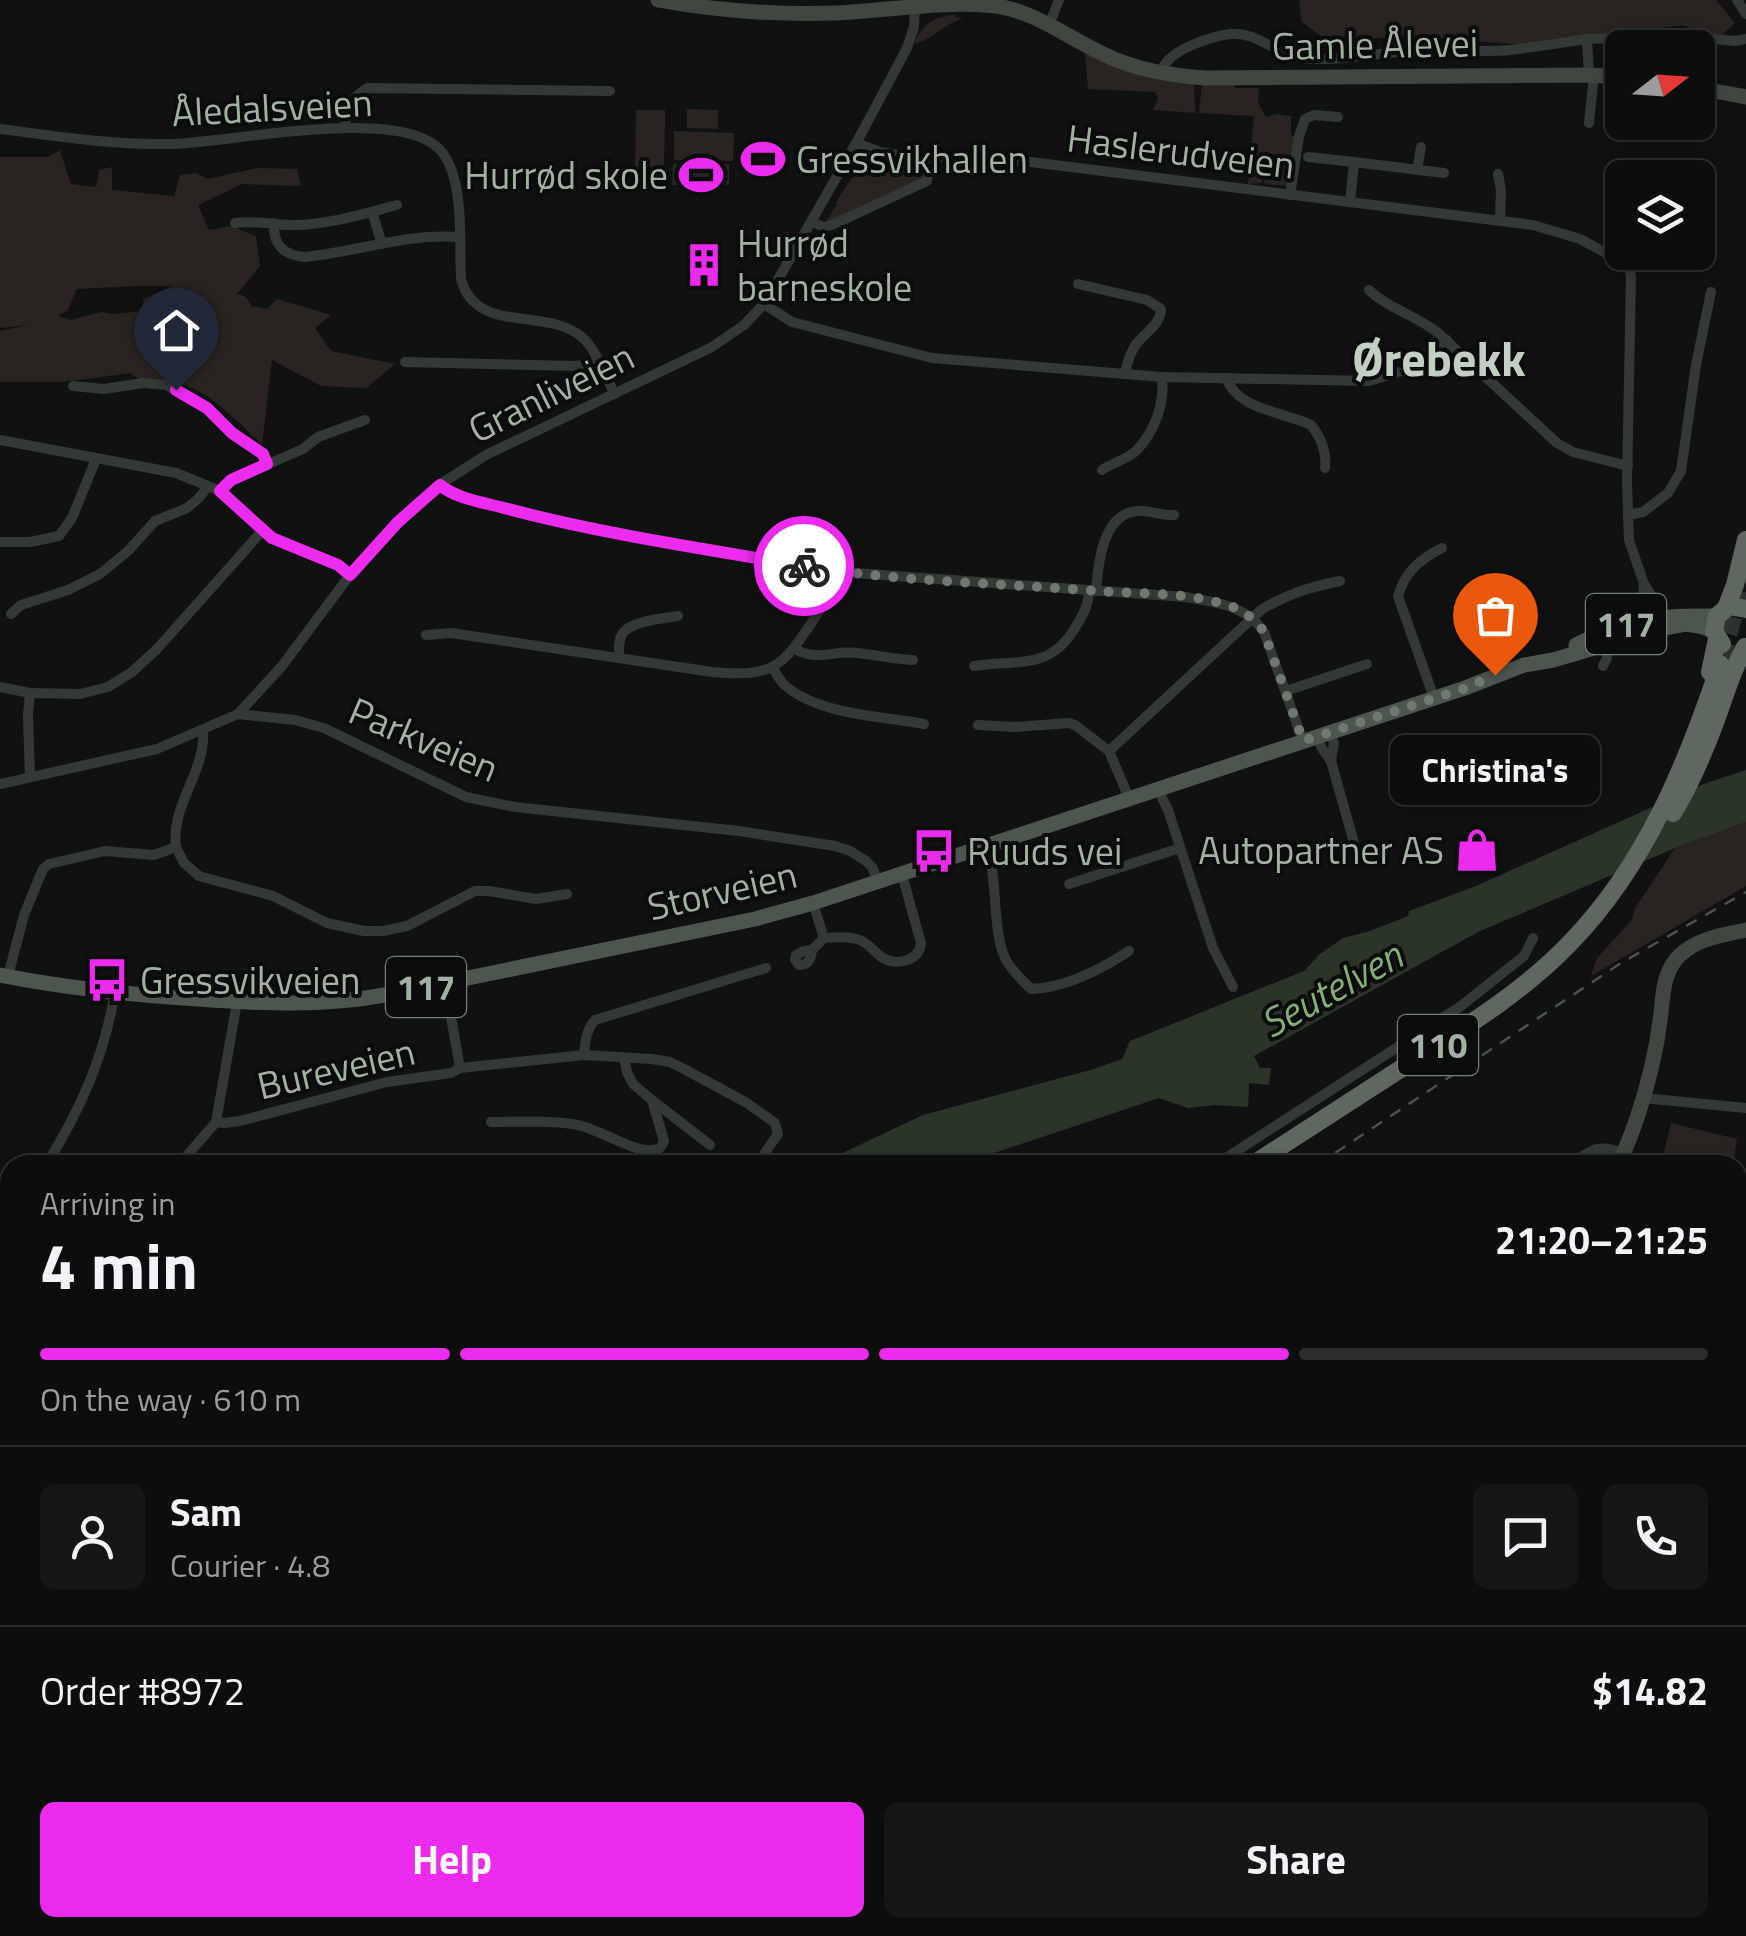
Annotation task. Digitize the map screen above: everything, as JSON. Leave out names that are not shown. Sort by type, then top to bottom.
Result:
[{"type":"highway","name":"110","points":[[1686,767],[1718,624],[1735,585],[1746,540]]},
{"type":"highway","points":[[1718,624],[1738,606],[1746,608]]},
{"type":"highway","name":"110","points":[[1718,624],[1727,648],[1746,646]]},
{"type":"highway","name":"110","points":[[1686,767],[1746,646]]},
{"type":"highway","name":"110","points":[[1288,1155],[1524,1000],[1570,960],[1611,904],[1669,808],[1724,665]]},
{"type":"highway","name":"110","points":[[1267,1155],[1526,984],[1611,904]]},
{"type":"main road","name":"Gamle Ålevei","points":[[658,0],[700,8],[781,14],[994,6],[1050,25],[1124,64],[1161,74],[1205,78],[1605,76]]},
{"type":"main road","points":[[1715,91],[1746,97]]},
{"type":"main road","name":"Storveien","points":[[4,976],[115,992],[291,1004],[356,1001],[445,983],[755,919],[813,903],[1656,621],[1718,624]]},
{"type":"main road","points":[[1622,1155],[1643,1098],[1671,967],[1685,951],[1702,942],[1746,930]]},
{"type":"street","points":[[1050,25],[1059,0]]},
{"type":"street","points":[[1737,0],[1746,14]]},
{"type":"street","name":"Granliveien","points":[[238,714],[282,666],[350,575],[398,522],[440,485],[486,455],[712,346],[764,304],[912,38],[915,8]]},
{"type":"street","name":"Gamle Ålevei","points":[[1161,74],[1162,64],[1171,56],[1227,34],[1259,39],[1298,58],[1339,59],[1409,51],[1508,50],[1587,39],[1746,39]]},
{"type":"street","points":[[1587,39],[1591,75],[1589,123]]},
{"type":"street","points":[[346,128],[348,106],[359,92],[368,88],[610,91]]},
{"type":"street","points":[[1290,195],[1302,125],[1309,116],[1331,112]]},
{"type":"street","name":"Åledalsveien","points":[[0,130],[65,139],[170,144],[346,128],[422,136],[442,153],[456,181],[461,279],[472,303],[504,316],[572,330],[586,341],[615,394]]},
{"type":"street","name":"Haslerudveien","points":[[856,142],[880,152],[1031,162],[1500,220],[1556,231],[1605,253]]},
{"type":"street","points":[[1418,170],[1420,147]]},
{"type":"street","points":[[812,222],[832,224],[927,180],[932,156]]},
{"type":"street","points":[[1308,157],[1444,173]]},
{"type":"street","points":[[1350,202],[1354,162]]},
{"type":"street","points":[[1498,174],[1500,220]]},
{"type":"street","points":[[235,223],[341,220],[397,204]]},
{"type":"street","points":[[372,212],[382,244]]},
{"type":"street","points":[[274,223],[277,244],[292,256],[324,255],[427,236],[458,236]]},
{"type":"street","points":[[1629,270],[1629,540],[1644,584],[1654,600],[1656,621]]},
{"type":"street","points":[[1078,284],[1148,300],[1160,310],[1158,322],[1132,350],[1125,374]]},
{"type":"street","points":[[1369,290],[1385,304],[1418,319],[1447,340],[1557,443],[1573,452],[1628,466]]},
{"type":"street","points":[[1628,515],[1644,512],[1668,493],[1681,471],[1710,292]]},
{"type":"street","points":[[764,304],[792,322],[932,358],[1162,377],[1369,380],[1402,370],[1447,340]]},
{"type":"street","points":[[405,362],[599,364]]},
{"type":"street","points":[[1102,470],[1135,452],[1151,428],[1162,404],[1162,377]]},
{"type":"street","points":[[1226,378],[1230,388],[1251,404],[1310,425],[1318,432],[1325,468]]},
{"type":"street","points":[[73,386],[104,389],[120,382],[155,383],[176,390],[207,408],[232,433],[263,454],[267,464]]},
{"type":"street","points":[[220,491],[231,480],[318,438],[366,420]]},
{"type":"street","points":[[0,440],[176,473],[220,491],[272,538],[338,565],[350,575]]},
{"type":"street","points":[[0,542],[30,542],[59,536],[72,518],[96,459]]},
{"type":"street","points":[[440,485],[456,495],[532,516],[841,572],[1200,599],[1231,606],[1252,617],[1264,632],[1286,690],[1317,737],[1334,743],[1332,761],[1358,857],[1378,851]]},
{"type":"street","points":[[11,614],[20,605],[68,590],[100,574],[155,522],[187,508],[208,486]]},
{"type":"street","points":[[974,666],[1031,661],[1052,655],[1067,641],[1089,604],[1099,561],[1115,522],[1135,511],[1174,515]]},
{"type":"street","points":[[0,687],[30,693],[80,694],[108,687],[157,650],[262,530]]},
{"type":"street","points":[[1434,698],[1398,596],[1414,566],[1442,548]]},
{"type":"street","points":[[426,635],[451,633],[735,674],[756,673],[773,668],[795,649],[841,572]]},
{"type":"street","points":[[1109,751],[1252,617],[1286,595],[1340,581]]},
{"type":"street","points":[[619,657],[620,637],[628,628],[678,616]]},
{"type":"street","points":[[795,649],[814,656],[848,653],[913,660]]},
{"type":"street","points":[[1286,690],[1367,664]]},
{"type":"street","points":[[773,668],[791,691],[830,707],[924,724]]},
{"type":"street","points":[[30,693],[30,777]]},
{"type":"street","points":[[0,784],[157,749],[238,714]]},
{"type":"street","name":"Parkveien","points":[[238,714],[310,723],[477,800],[835,846],[866,861],[878,881]]},
{"type":"street","points":[[978,725],[1075,725],[1109,751],[1129,798]]},
{"type":"street","points":[[204,731],[193,779],[175,825],[176,847],[184,862],[199,876],[273,896],[327,923],[364,931],[407,926],[475,892],[536,898],[567,894]]},
{"type":"street","points":[[1161,787],[1214,948],[1234,987]]},
{"type":"street","points":[[987,845],[994,870],[1002,948],[1008,963],[1031,989],[1089,975],[1129,951]]},
{"type":"street","points":[[4,976],[24,915],[43,869],[49,864],[105,851],[154,855],[176,847]]},
{"type":"street","points":[[1069,884],[1180,848]]},
{"type":"street","points":[[812,950],[824,938],[851,937],[862,940],[885,960],[916,956],[921,944],[904,882]]},
{"type":"street","points":[[813,903],[824,938]]},
{"type":"street","points":[[1230,1155],[1461,1006],[1524,956],[1533,938]]},
{"type":"street","points":[[584,1055],[586,1036],[595,1020],[766,968]]},
{"type":"street","points":[[445,983],[460,1068]]},
{"type":"street","points":[[53,1155],[98,1066],[115,992]]},
{"type":"street","points":[[188,1155],[216,1122],[238,1002]]},
{"type":"street","name":"Bureveien","points":[[216,1122],[240,1121],[387,1082],[451,1073],[460,1068],[584,1055],[670,1062],[756,1109],[778,1127],[778,1134],[764,1154]]},
{"type":"street","points":[[624,1058],[633,1084],[710,1145]]},
{"type":"street","points":[[1643,1098],[1746,1108]]},
{"type":"street","points":[[491,1122],[581,1126],[652,1151],[664,1141],[652,1100]]},
{"type":"street","points":[[1584,1155],[1606,1147],[1616,1155]]},
{"type":"shaded area","points":[[1299,0],[1716,0],[1735,23],[1718,39],[1715,30],[1696,30],[1683,25],[1605,30],[1605,35],[1527,45],[1405,36],[1329,42],[1302,22]]},
{"type":"shaded area","points":[[955,15],[963,18],[914,44],[930,23]]},
{"type":"shaded area","points":[[1085,52],[1194,84],[1195,113],[1153,110],[1158,98],[1155,92],[1088,89]]},
{"type":"shaded area","points":[[1202,84],[1257,88],[1258,103],[1266,117],[1291,116],[1291,135],[1296,137],[1286,186],[1265,184],[1262,175],[1262,183],[1248,184],[1254,116],[1199,113]]},
{"type":"shaded area","points":[[687,109],[718,110],[718,129],[687,128]]},
{"type":"shaded area","points":[[636,110],[665,110],[664,168],[635,167]]},
{"type":"shaded area","points":[[674,131],[734,133],[733,161],[674,160]]},
{"type":"shaded area","points":[[60,150],[71,184],[96,187],[99,170],[112,167],[112,190],[174,196],[180,175],[196,173],[208,179],[257,168],[297,169],[301,186],[242,184],[198,205],[209,230],[231,226],[256,236],[260,266],[237,294],[246,297],[251,306],[267,309],[277,299],[331,315],[315,328],[331,351],[395,364],[366,388],[321,386],[272,360],[262,444],[216,403],[178,383],[143,380],[131,373],[63,382],[0,382],[0,331],[28,325],[0,328],[0,157],[48,157]],"holes":[[[172,286],[143,299],[144,311],[101,312],[71,320],[58,316],[68,310],[77,289]]]},
{"type":"shaded area","points":[[884,158],[928,160],[924,178],[826,222],[856,174],[868,163]]},
{"type":"shaded area","name":"Hurrød skole","points":[[673,164],[729,164],[729,185],[672,185]]},
{"type":"shaded area","points":[[1746,822],[1746,886],[1591,976],[1597,958],[1632,920],[1634,910],[1675,848]]},
{"type":"shaded area","points":[[1671,1123],[1737,1139],[1735,1155],[1663,1155]]},
{"type":"water","name":"Seutelven","points":[[1746,770],[1746,822],[1478,932],[1254,1056],[1260,1068],[1271,1068],[1269,1085],[1249,1083],[1248,1107],[1188,1108],[1159,1098],[988,1155],[838,1155],[923,1115],[1122,1059],[1130,1041],[1304,971],[1343,938],[1408,916],[1409,911],[1476,886],[1706,783]]},
{"type":"tunnel","points":[[1721,660],[1744,579]]},
{"type":"railway","points":[[1332,1155],[1621,963],[1746,892]]},
{"type":"way so far","points":[[804,566],[924,579],[1185,597],[1231,606],[1252,617],[1264,632],[1303,741],[1495,675]]},
{"type":"place","name":"Gressvikhallen","points":[[763,159]]},
{"type":"place","name":"Hurrød skole","points":[[701,175]]},
{"type":"place","name":"Hurrød barneskole","points":[[704,265]]},
{"type":"place","name":"Christina's","points":[[1495,675]]},
{"type":"place","name":"Autopartner AS","points":[[1477,850]]},
{"type":"place","name":"Ruuds vei","points":[[934,851]]},
{"type":"place","name":"Gressvikveien","points":[[107,980]]},
{"type":"district","name":"Ørebekk","points":[[1439,358]]},
{"type":"route","points":[[176,390],[207,408],[232,433],[263,454],[267,464],[231,480],[220,491],[272,538],[338,565],[350,575],[398,522],[440,485],[456,495],[532,516],[804,566]]}]
